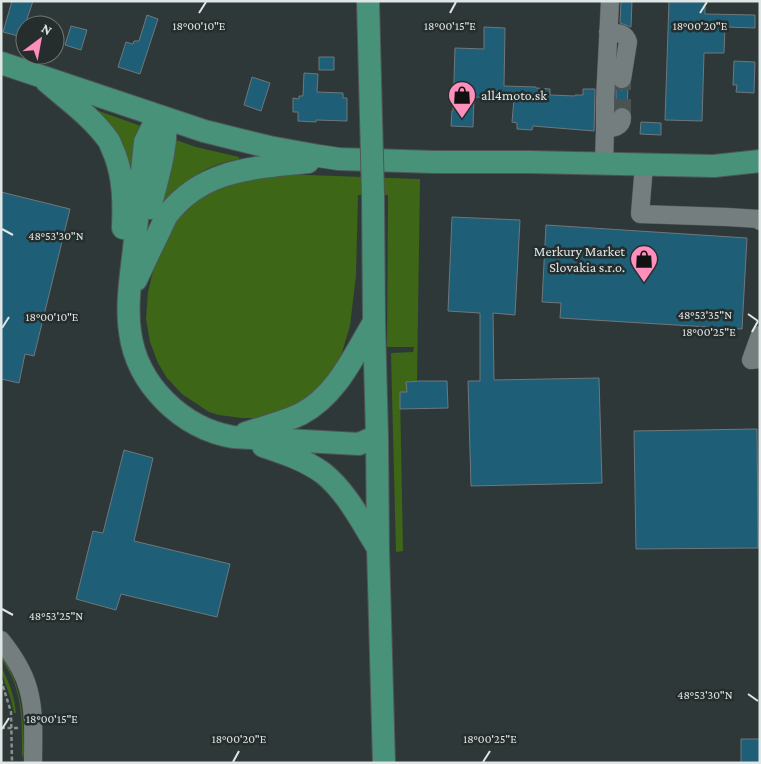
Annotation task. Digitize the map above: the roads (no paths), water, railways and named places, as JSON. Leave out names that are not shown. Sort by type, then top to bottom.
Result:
[{"type":"main road","points":[[368,1],[384,763]]},
{"type":"main road","points":[[1,63],[204,131],[294,152],[339,159],[714,166],[760,161]]},
{"type":"main road","points":[[41,76],[92,121],[110,142],[118,164],[124,206],[123,251],[129,294],[130,332],[133,347],[144,374],[151,385],[168,404],[194,423],[221,435],[286,454],[306,462],[323,474],[336,486],[349,503],[378,548]]},
{"type":"main road","points":[[129,294],[145,142],[152,128],[165,118]]},
{"type":"main road","points":[[129,294],[167,215],[181,200],[203,183],[245,169],[339,159]]},
{"type":"main road","points":[[233,437],[296,416],[324,397],[344,373],[374,322]]},
{"type":"main road","points":[[233,437],[358,427],[377,436]]},
{"type":"lane","points":[[604,164],[610,1]]},
{"type":"lane","points":[[608,32],[623,34],[628,42],[622,79]]},
{"type":"lane","points":[[606,129],[615,128],[620,125],[622,117]]},
{"type":"lane","points":[[644,165],[640,214],[727,216],[760,220]]},
{"type":"lane","points":[[760,335],[751,360],[760,359]]},
{"type":"lane","points":[[1,640],[14,657],[28,687],[32,715],[33,763]]},
{"type":"tunnel","points":[[622,79],[622,117]]},
{"type":"place","name":"all4moto.sk","points":[[462,119]]},
{"type":"place","name":"Merkury Market Slovakia s.r.o.","points":[[644,283]]}]
